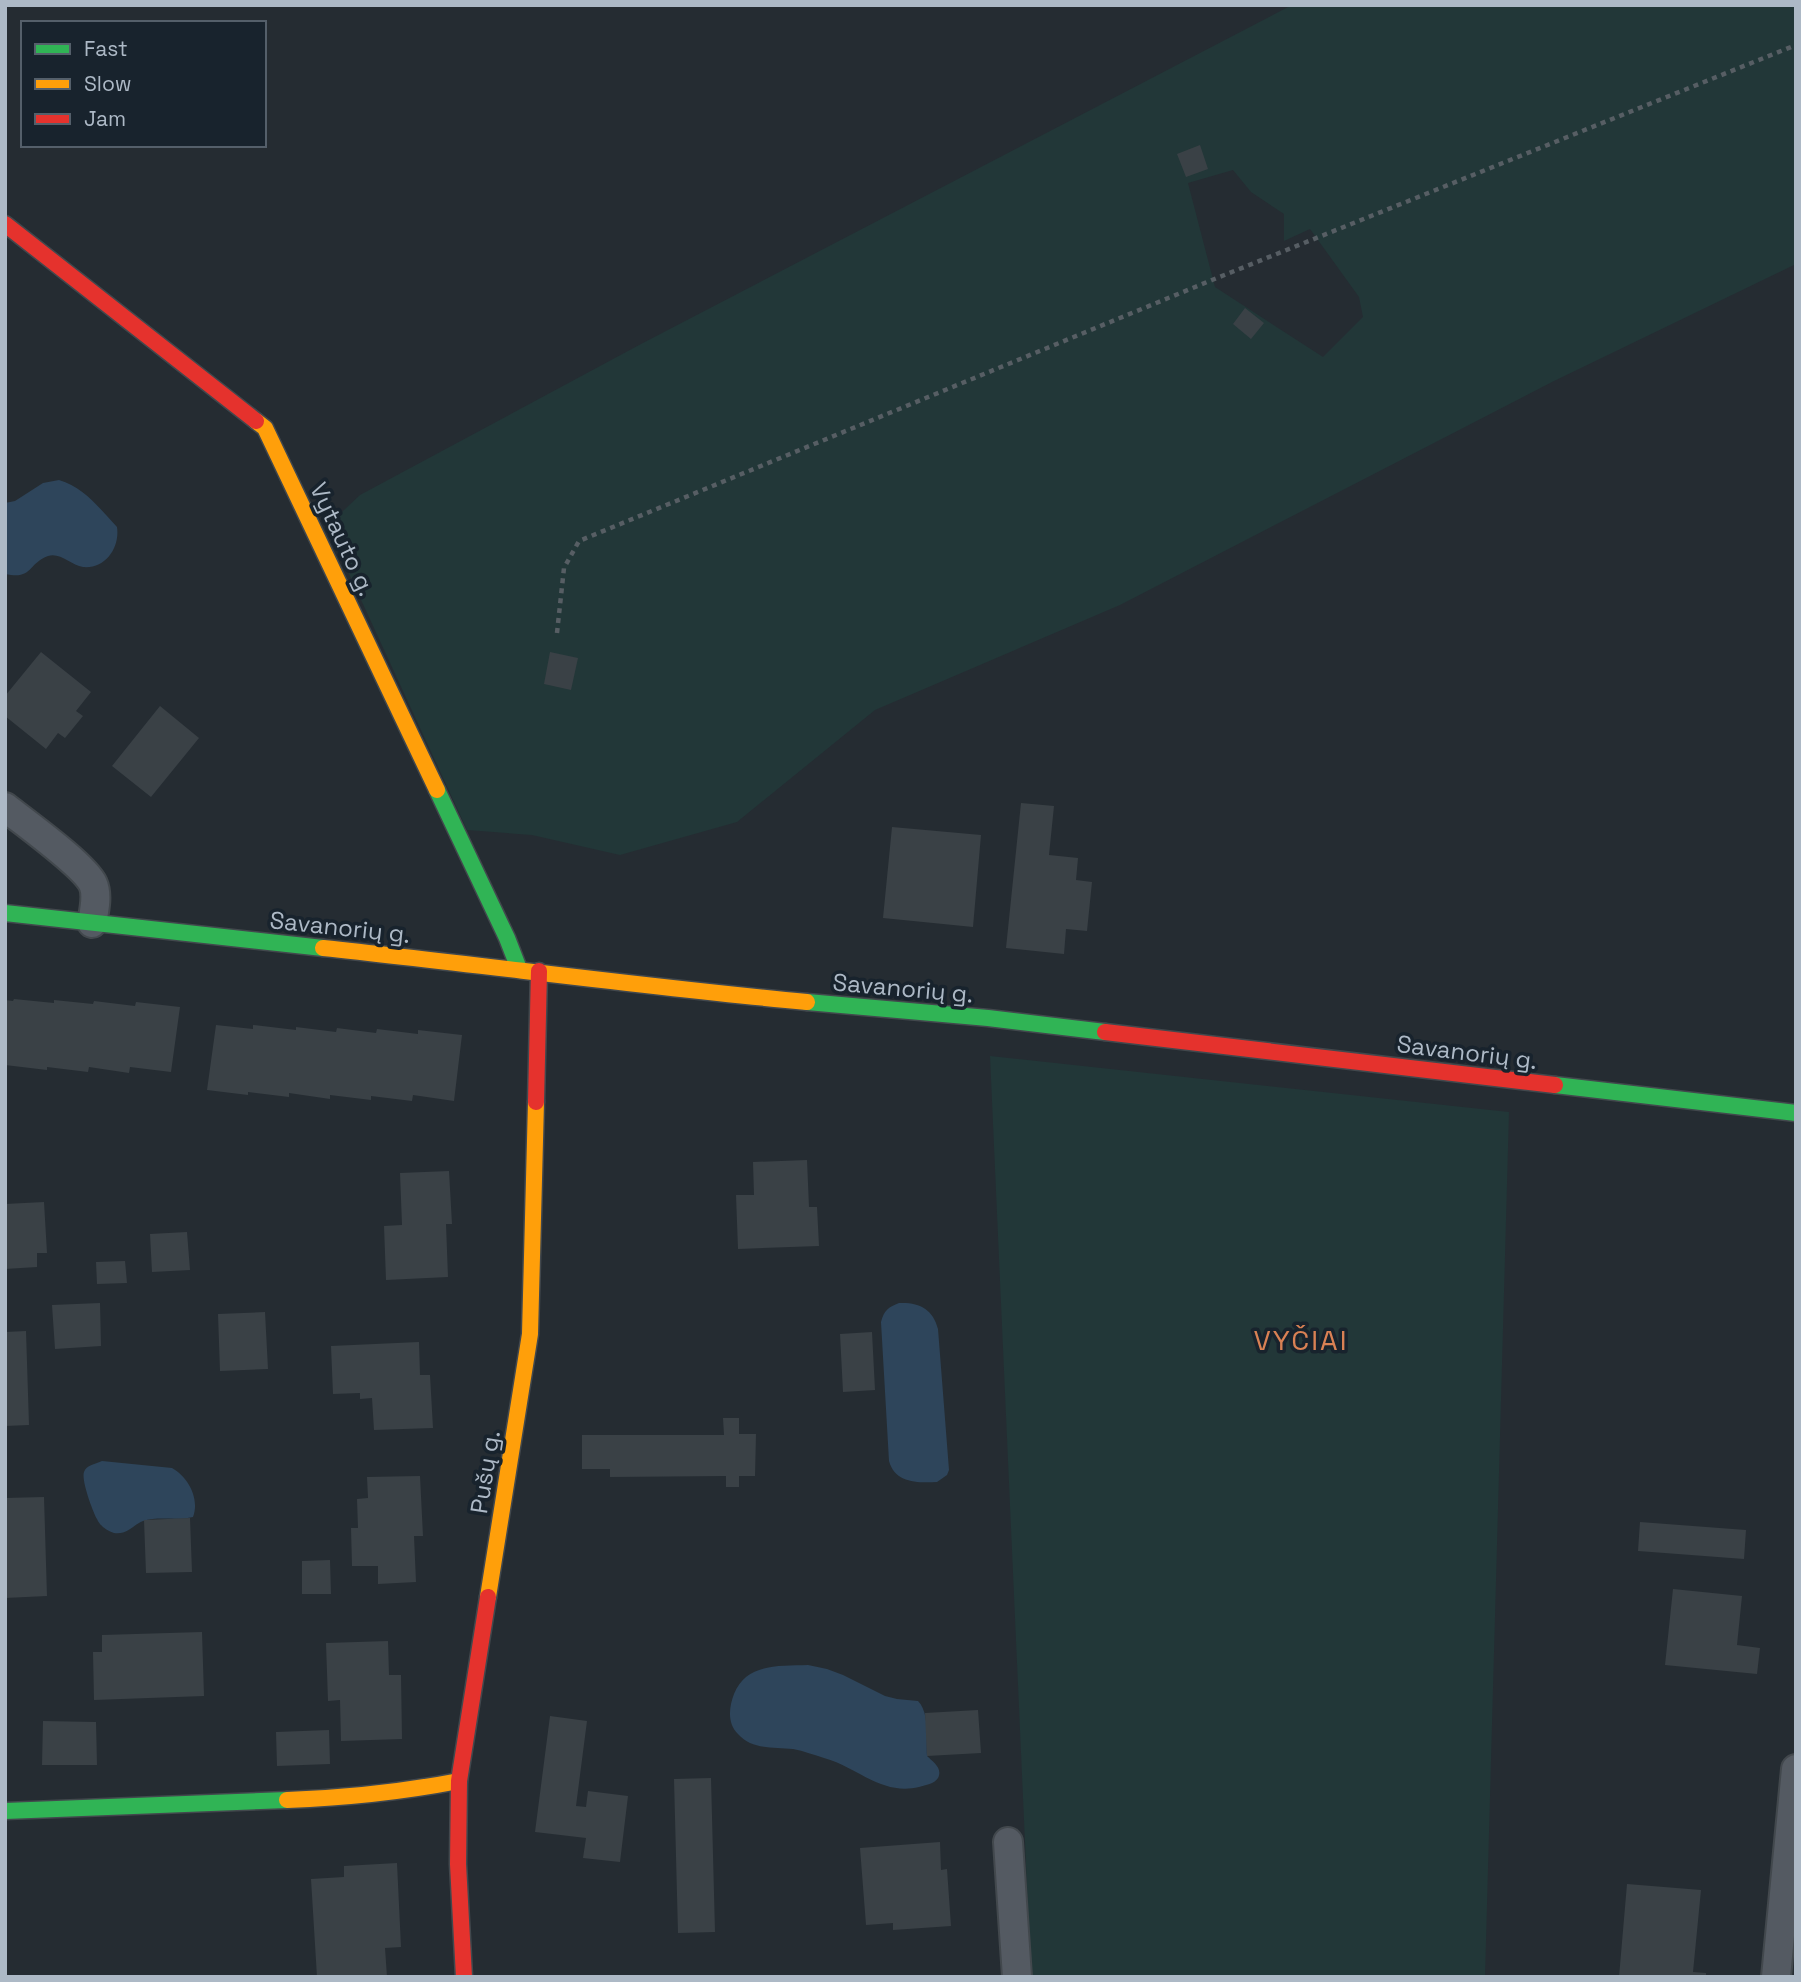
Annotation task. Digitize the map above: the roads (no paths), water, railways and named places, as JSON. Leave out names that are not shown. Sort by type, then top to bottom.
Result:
[{"type":"street","name":"Vytauto g.","points":[[5,224],[265,428],[507,938],[519,969]]},
{"type":"street","points":[[5,807],[76,865],[93,885],[95,897],[92,923]]},
{"type":"street","name":"Savanorių g.","points":[[5,913],[539,971],[710,993],[988,1018],[1796,1113]]},
{"type":"street","name":"Pušų g.","points":[[464,1977],[458,1864],[459,1781],[530,1334],[539,971]]},
{"type":"street","points":[[1776,1977],[1796,1769]]},
{"type":"street","points":[[5,1811],[349,1798],[410,1791],[459,1781]]},
{"type":"street","points":[[1008,1842],[1017,1977]]},
{"type":"water","points":[[59,480],[84,493],[117,527],[114,549],[105,560],[91,567],[79,566],[52,555],[41,559],[21,575],[5,574],[5,503],[15,501],[43,483]]},
{"type":"water","points":[[899,1303],[924,1308],[933,1316],[938,1329],[949,1470],[947,1475],[937,1482],[915,1482],[902,1478],[896,1474],[889,1461],[881,1322],[887,1310]]},
{"type":"water","points":[[102,1461],[172,1468],[188,1482],[194,1496],[193,1517],[149,1520],[119,1533],[106,1530],[95,1515],[84,1482],[87,1468]]},
{"type":"water","points":[[808,1665],[843,1675],[885,1696],[918,1701],[926,1719],[927,1756],[937,1766],[938,1778],[919,1787],[893,1788],[836,1762],[805,1752],[750,1743],[734,1730],[730,1709],[739,1684],[755,1671],[765,1668]]},
{"type":"district","name":"VYČIAI","points":[[1301,1340]]}]
